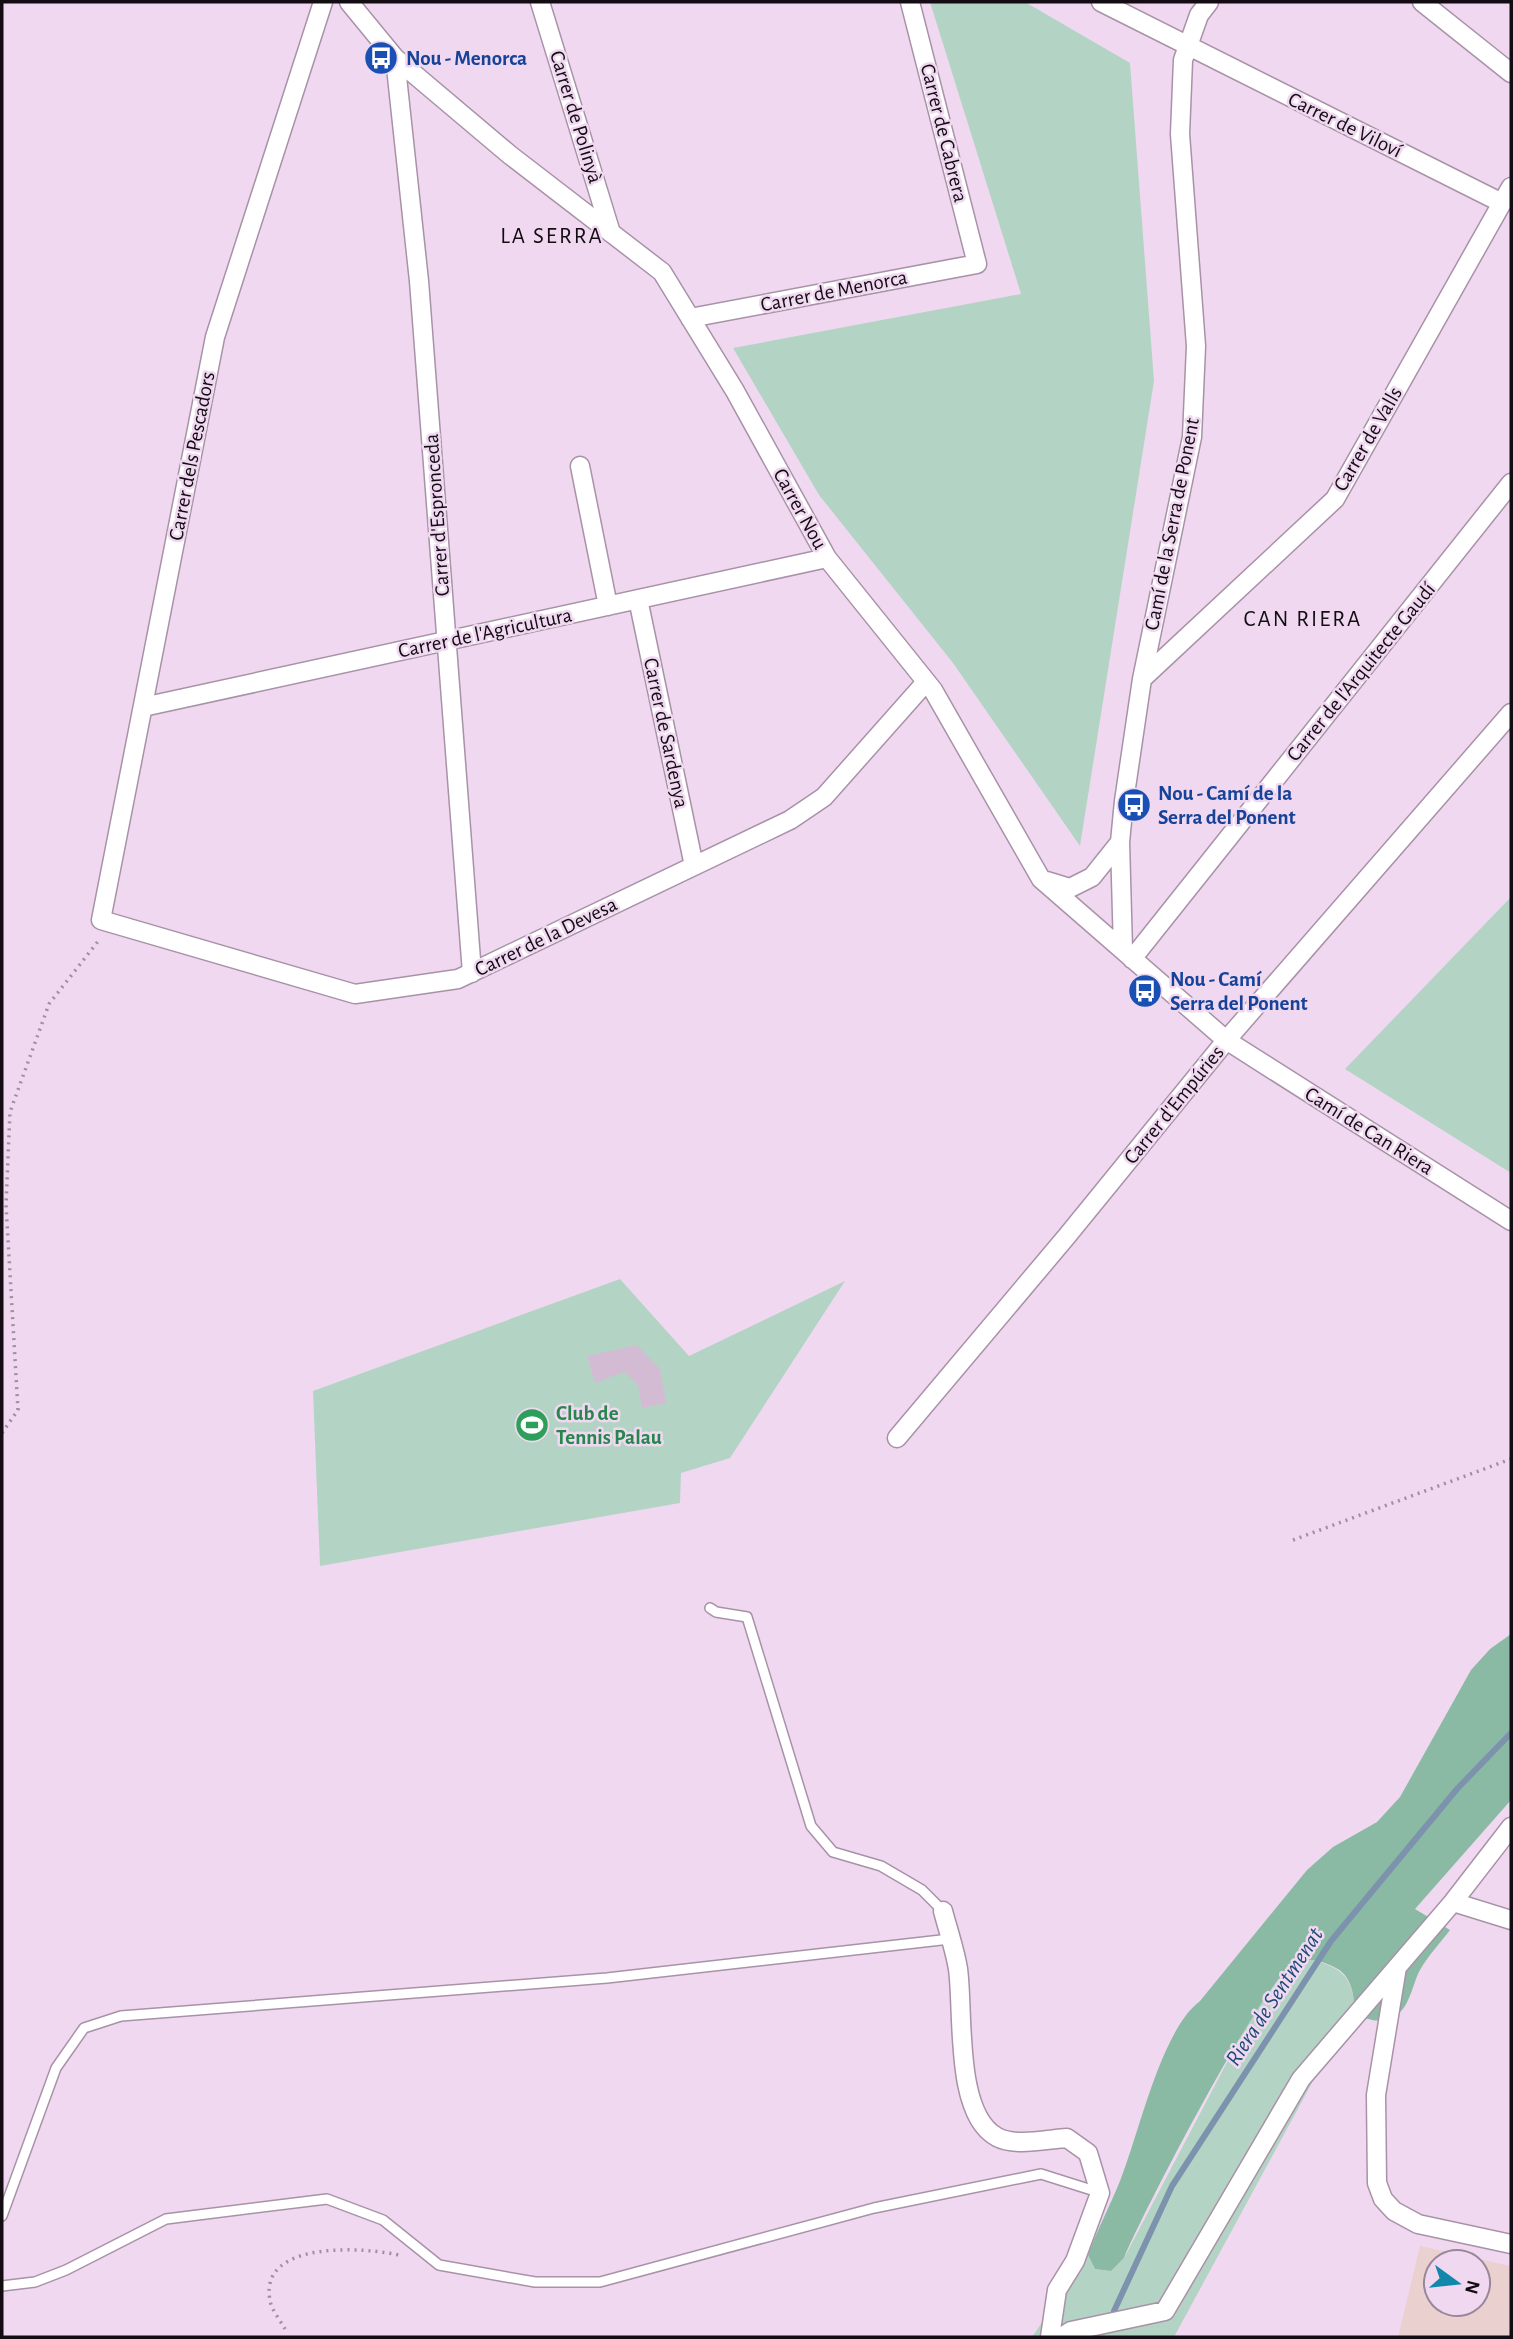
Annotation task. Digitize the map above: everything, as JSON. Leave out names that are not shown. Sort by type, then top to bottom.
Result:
[{"type":"street","name":"Carrer dels Pescadors","points":[[105,921],[143,707],[215,337],[323,2]]},
{"type":"street","name":"Carrer Nou","points":[[349,2],[395,58],[510,155],[662,272],[735,391],[827,558],[926,682],[1041,879],[1226,1040]]},
{"type":"street","name":"Carrer de Polinyà","points":[[540,2],[611,233]]},
{"type":"street","name":"Carrer de Cabrera","points":[[910,2],[977,264]]},
{"type":"street","name":"Carrer de Viloví","points":[[1101,2],[1188,47],[1507,195]]},
{"type":"street","name":"Camí de la Serra de Ponent","points":[[1128,955],[1120,842],[1142,679],[1192,437],[1196,346],[1180,134],[1183,60],[1199,15],[1209,2]]},
{"type":"street","points":[[1422,2],[1511,74]]},
{"type":"street","name":"Carrer d'Espronceda","points":[[395,58],[419,281],[472,973]]},
{"type":"street","name":"Carrer de Valls","points":[[1142,679],[1335,499],[1507,195]]},
{"type":"street","name":"Carrer de Menorca","points":[[690,318],[977,264]]},
{"type":"street","points":[[580,466],[608,606]]},
{"type":"street","name":"Carrer de l'Arquitecte Gaudí","points":[[1128,955],[1511,483]]},
{"type":"street","name":"Carrer de l'Agricultura","points":[[143,707],[827,558]]},
{"type":"street","name":"Carrer de Sardenya","points":[[638,599],[694,866]]},
{"type":"street","name":"Carrer de la Devesa","points":[[105,921],[355,994],[458,979],[790,820],[824,797],[926,682]]},
{"type":"street","name":"Carrer d'Empúries","points":[[897,1438],[1067,1236],[1226,1040],[1511,713]]},
{"type":"street","points":[[1041,879],[1070,888],[1092,877],[1120,842]]},
{"type":"street","name":"Camí de Can Riera","points":[[1226,1040],[1511,1221]]},
{"type":"street","points":[[1062,2337],[1071,2332],[1165,2311],[1301,2079],[1453,1902],[1511,1827]]},
{"type":"street","points":[[1453,1902],[1511,1920]]},
{"type":"street","points":[[943,1911],[958,1967],[970,2099],[985,2126],[998,2138],[1024,2141],[1067,2138],[1088,2153],[1100,2193],[1075,2261],[1058,2290],[1050,2337]]},
{"type":"street","points":[[1398,1967],[1376,2095],[1377,2183],[1383,2199],[1405,2219],[1418,2224],[1511,2244]]},
{"type":"lane","points":[[710,1608],[716,1612],[747,1617],[811,1826],[833,1852],[881,1866],[922,1889],[943,1911]]},
{"type":"lane","points":[[2,2216],[56,2068],[84,2028],[121,2016],[607,1978],[950,1940]]},
{"type":"lane","points":[[2,2286],[35,2282],[66,2270],[166,2219],[327,2199],[383,2220],[439,2265],[535,2282],[600,2282],[874,2208],[1041,2174],[1100,2193]]},
{"type":"path","points":[[2,1433],[18,1410],[6,1205],[9,1112],[49,1004],[105,921]]},
{"type":"path","points":[[1293,1540],[1511,1458]]},
{"type":"path","points":[[285,2329],[270,2302],[269,2281],[280,2266],[310,2252],[373,2248],[439,2265]]},
{"type":"shaded area","points":[[1420,2246],[1429,2248],[1422,2248],[1422,2318],[1492,2318],[1492,2262],[1511,2266],[1511,2337],[1398,2337]]},
{"type":"green space","points":[[930,2],[1025,2],[1130,63],[1154,381],[1080,846],[953,663],[819,495],[733,348],[1021,294]]},
{"type":"green space","points":[[1511,897],[1511,1173],[1345,1069]]},
{"type":"green space","name":"Club de Tennis Palau","points":[[620,1279],[689,1356],[845,1281],[730,1458],[681,1473],[680,1503],[320,1566],[313,1391]]},
{"type":"green space","points":[[1511,1634],[1511,1800],[1415,1909],[1450,1930],[1420,1970],[1406,2005],[1398,2014],[1386,2020],[1368,2019],[1354,2007],[1350,1984],[1339,1970],[1314,1960],[1294,1964],[1279,1979],[1231,2052],[1124,2258],[1111,2271],[1095,2269],[1088,2255],[1120,2181],[1152,2084],[1186,2015],[1307,1870],[1333,1847],[1377,1822],[1400,1797],[1471,1670],[1490,1649]]},
{"type":"green space","points":[[1310,1959],[1329,1965],[1342,1974],[1351,1987],[1354,2007],[1366,2019],[1313,2081],[1174,2337],[1032,2337],[1088,2255],[1095,2269],[1111,2271],[1124,2258],[1245,2028],[1282,1974],[1293,1964]]},
{"type":"building","points":[[637,1345],[660,1369],[666,1403],[642,1408],[638,1385],[624,1372],[595,1383],[587,1356]]},
{"type":"waterway","name":"Riera de Sentmenat","points":[[1114,2311],[1172,2186],[1331,1941],[1457,1789],[1511,1733]]},
{"type":"place","name":"Nou - Menorca","points":[[381,58]]},
{"type":"place","name":"Nou - Camí de la Serra del Ponent","points":[[1134,805]]},
{"type":"place","name":"Nou - Camí Serra del Ponent","points":[[1145,991]]},
{"type":"place","name":"Club de Tennis Palau","points":[[532,1425]]},
{"type":"district","name":"LA SERRA","points":[[552,236]]},
{"type":"district","name":"CAN RIERA","points":[[1303,619]]}]
